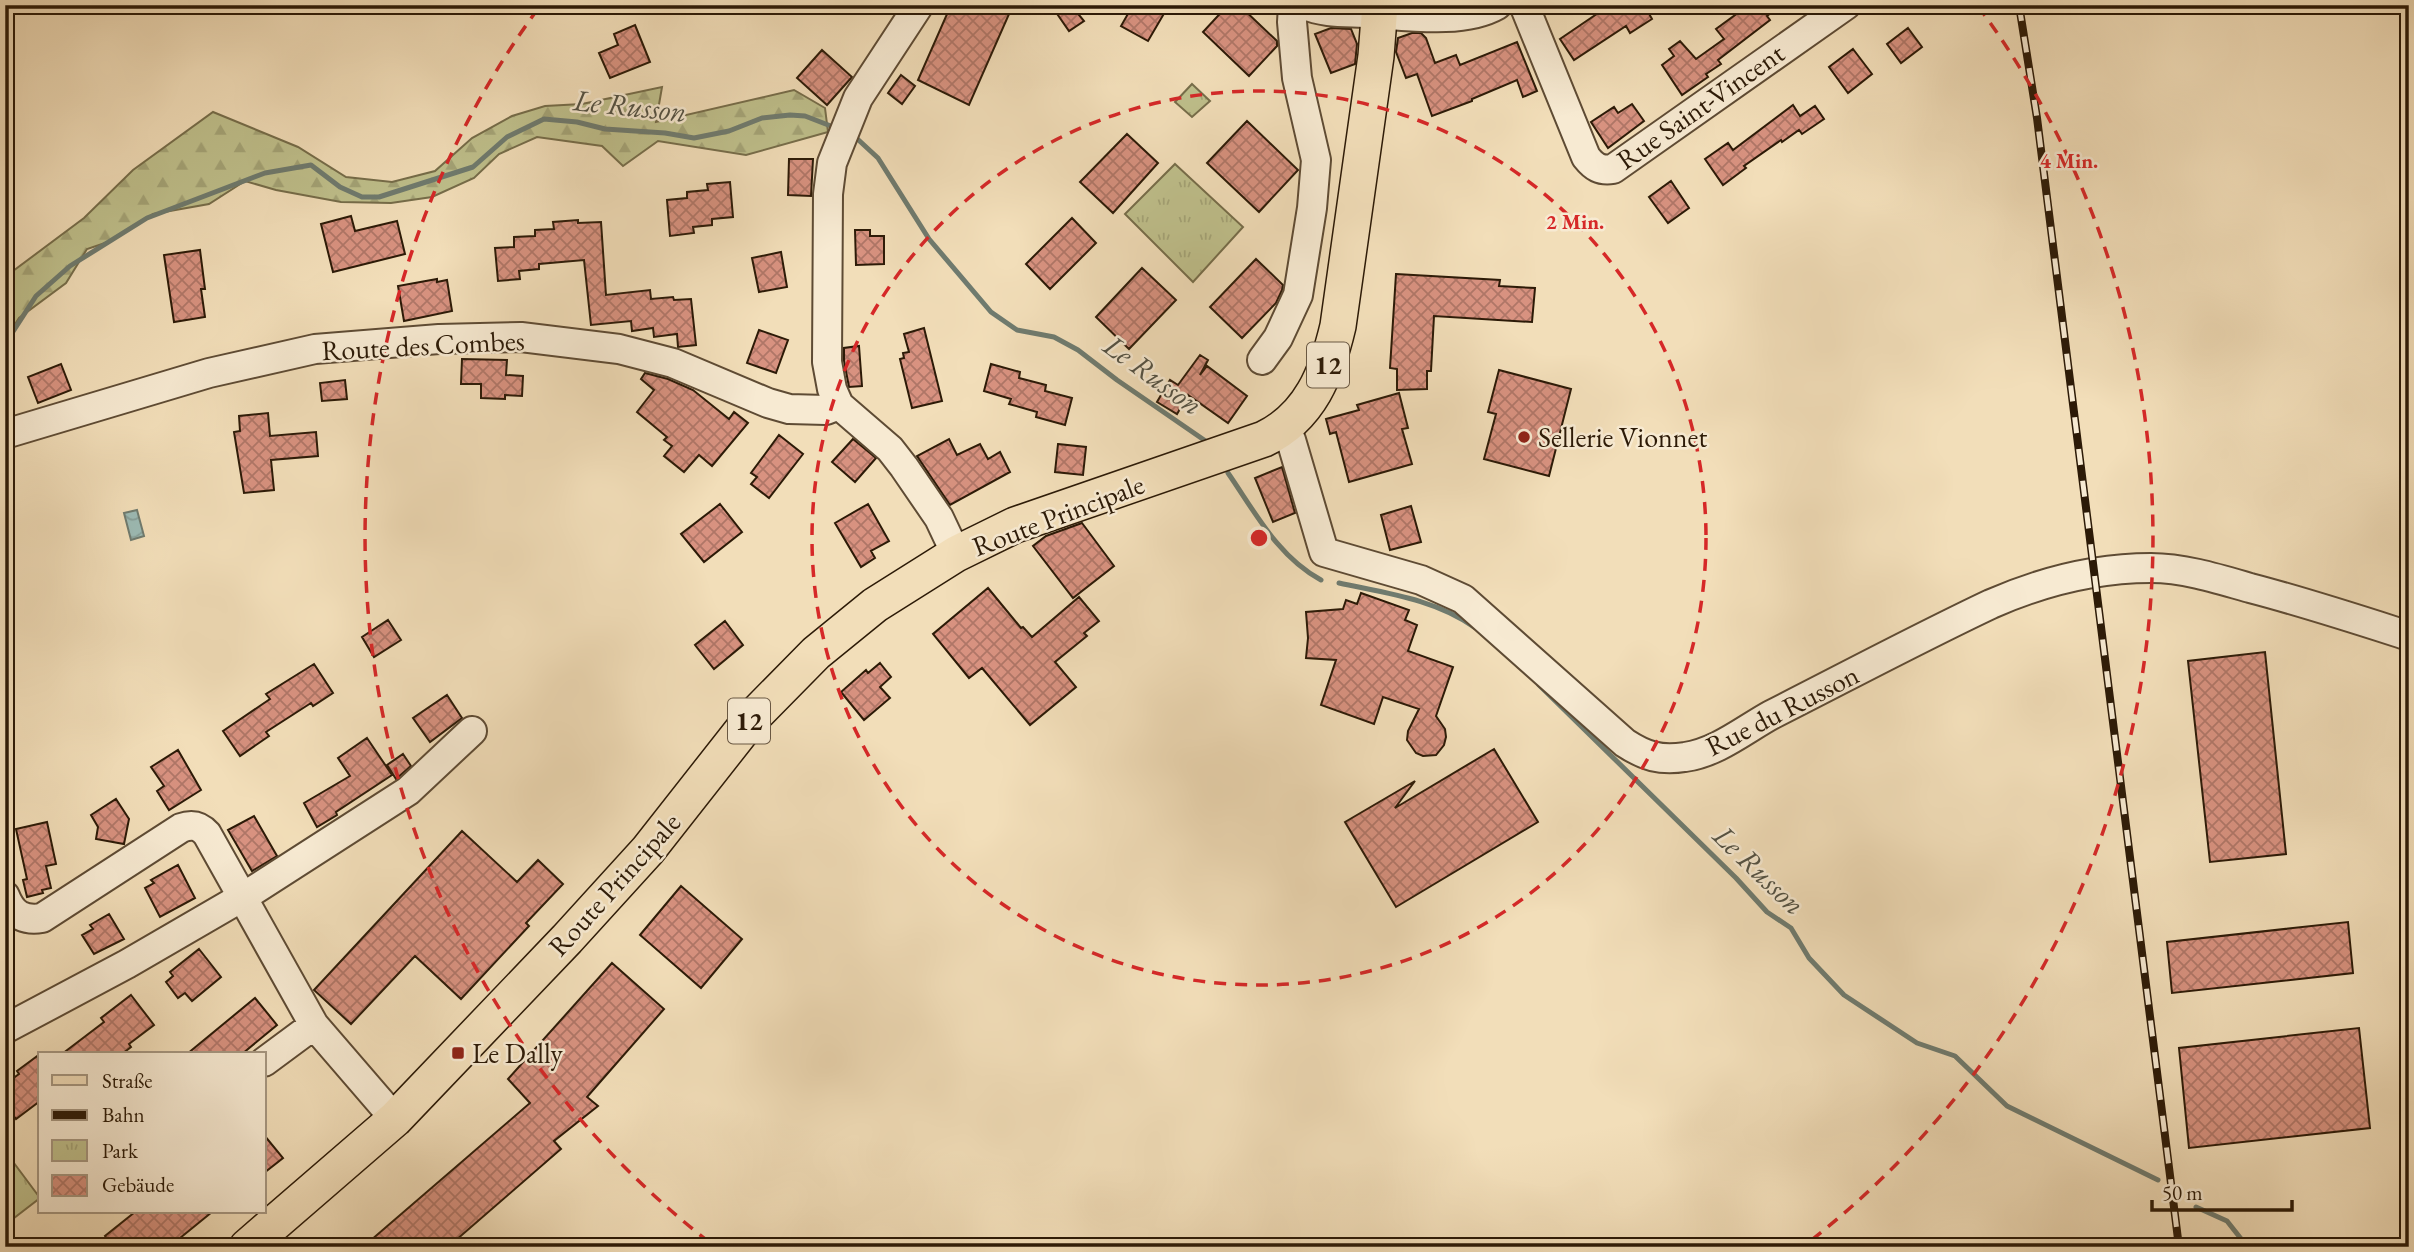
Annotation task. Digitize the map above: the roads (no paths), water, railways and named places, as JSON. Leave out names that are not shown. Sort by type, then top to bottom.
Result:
[{"type":"main road","name":"Route Principale","points":[[247,1247],[395,1119],[648,850],[751,719],[807,662],[875,605],[956,554],[1015,525],[1237,450],[1284,428],[1313,396],[1330,359],[1338,326],[1376,56],[1380,9]]},
{"type":"street","points":[[919,5],[871,76],[843,131],[832,163],[828,194],[827,362],[832,389],[839,405],[890,449],[939,518],[956,554]]},
{"type":"street","points":[[1262,360],[1278,338],[1298,295],[1312,208],[1316,160],[1297,78],[1293,5]]},
{"type":"street","points":[[1305,5],[1323,10],[1380,9],[1430,18],[1491,9],[1497,5]]},
{"type":"street","name":"Rue Saint-Vincent","points":[[1524,5],[1586,157],[1594,167],[1604,170],[1613,169],[1846,5]]},
{"type":"street","name":"Route des Combes","points":[[5,434],[209,373],[315,349],[439,339],[522,337],[619,349],[673,363],[768,403],[789,409],[826,410],[839,405]]},
{"type":"street","name":"Rue du Russon","points":[[1284,428],[1291,440],[1324,552],[1420,580],[1463,599],[1625,743],[1645,756],[1664,760],[1687,757],[1711,749],[1756,723],[2027,588],[2085,575],[2154,568],[2207,576],[2409,636]]},
{"type":"street","points":[[5,1029],[116,970],[241,897],[408,792],[472,732]]},
{"type":"street","points":[[5,896],[9,907],[20,916],[42,918],[181,828],[191,825],[200,827],[207,834],[314,1025],[395,1119]]},
{"type":"street","points":[[266,1061],[314,1025]]},
{"type":"water","points":[[137,510],[144,536],[131,540],[124,513]]},
{"type":"waterway","name":"Le Russon","points":[[5,344],[36,296],[70,266],[147,218],[265,173],[311,165],[340,187],[362,197],[379,197],[473,167],[507,137],[544,119],[577,122],[605,129],[694,138],[729,131],[762,118],[790,115],[805,116],[836,128]]},
{"type":"waterway","name":"Le Russon","points":[[852,134],[878,158],[929,239],[991,312],[1017,330],[1054,337],[1078,350],[1207,442]]},
{"type":"waterway","name":"Le Russon","points":[[1228,473],[1268,533],[1292,559],[1321,580]]},
{"type":"waterway","name":"Le Russon","points":[[1339,583],[1426,603],[1459,617],[1474,627]]},
{"type":"waterway","name":"Le Russon","points":[[1539,685],[1736,878],[1767,912],[1791,928],[1809,958],[1844,995],[1917,1043],[1955,1056],[2007,1106],[2158,1180]]},
{"type":"waterway","name":"Le Russon","points":[[2196,1207],[2227,1221],[2251,1247]]},
{"type":"railway","points":[[2019,5],[2037,118],[2179,1247]]},
{"type":"place","name":"Sellerie Vionnet","points":[[1524,437]]},
{"type":"place","name":"Le Dally","points":[[458,1053]]}]
